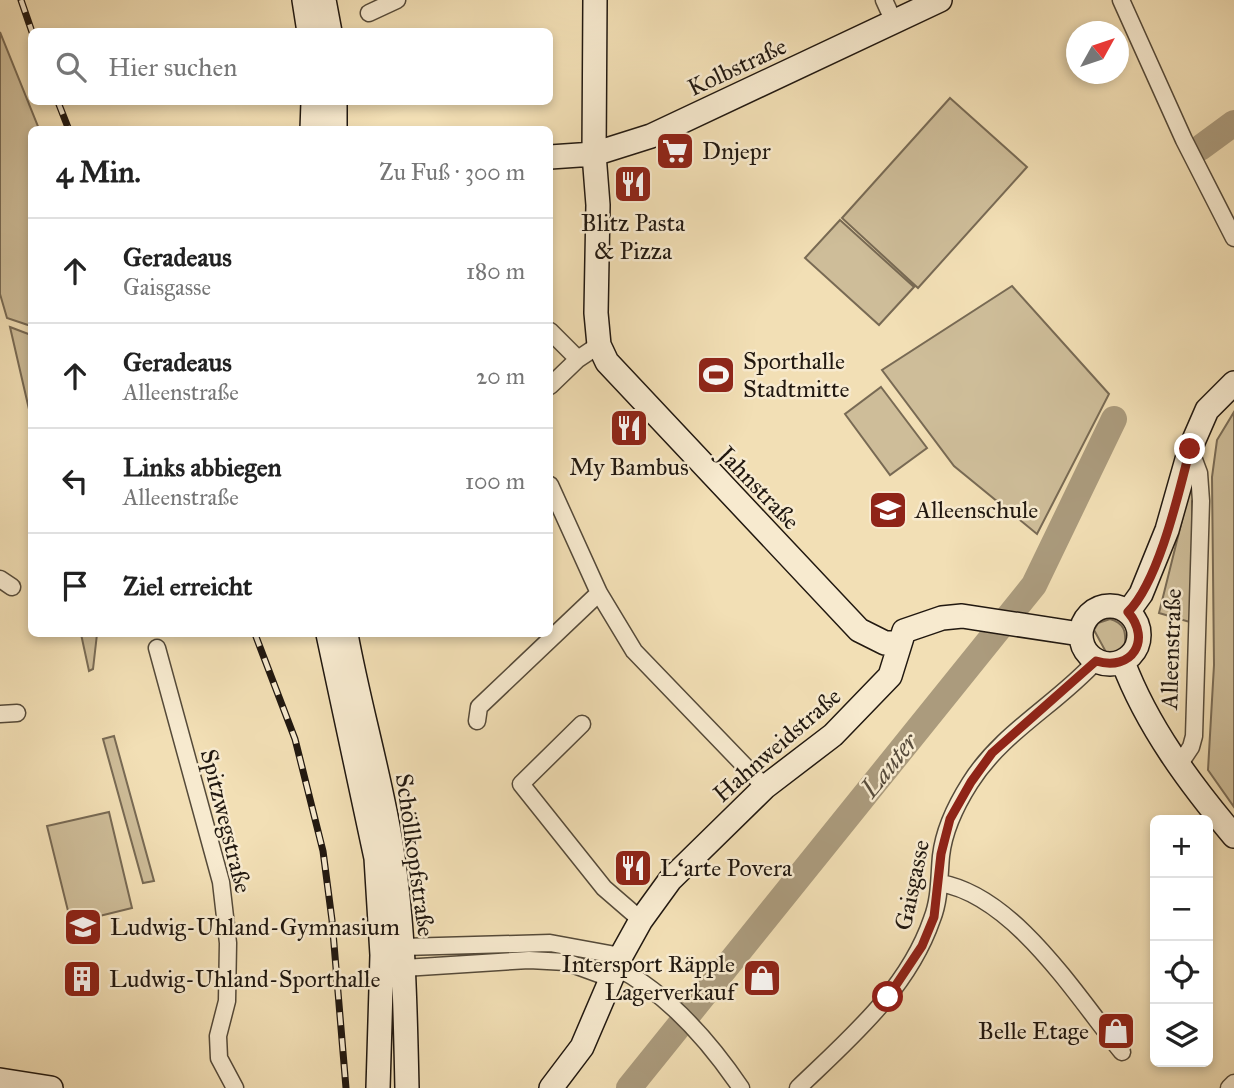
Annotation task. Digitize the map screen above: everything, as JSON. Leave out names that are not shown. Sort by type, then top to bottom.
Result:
[{"type":"street","points":[[304,0],[308,28]]},
{"type":"street","points":[[324,0],[329,28]]},
{"type":"street","points":[[369,13],[397,0]]},
{"type":"street","points":[[553,383],[578,359],[599,345],[596,313],[598,205],[594,154],[594,0]]},
{"type":"street","points":[[884,0],[894,22]]},
{"type":"street","name":"Kolbstraße","points":[[553,157],[594,154],[651,136],[940,0]]},
{"type":"street","points":[[1121,0],[1184,140],[1229,211],[1234,238]]},
{"type":"street","points":[[312,126],[313,105]]},
{"type":"street","points":[[335,105],[335,126]]},
{"type":"street","points":[[553,334],[578,359]]},
{"type":"street","name":"Jahnstraße","points":[[599,345],[607,362],[621,379],[859,631],[885,643],[899,643]]},
{"type":"street","name":"Alleenstraße","points":[[1128,612],[1141,594],[1167,530],[1190,449],[1207,410],[1234,383]]},
{"type":"street","name":"Alleenstraße","points":[[1180,765],[1191,747],[1196,704],[1202,501],[1199,473],[1190,449]]},
{"type":"street","points":[[553,492],[599,593],[634,650],[765,787]]},
{"type":"street","points":[[553,637],[599,593]]},
{"type":"street","name":"Alleenstraße","points":[[1080,634],[1085,619],[1097,608],[1113,606],[1128,612],[1136,622],[1139,634],[1137,647],[1122,662],[1107,664],[1096,661]]},
{"type":"street","points":[[899,643],[904,631],[942,618],[962,616],[1080,634],[1082,645],[1096,661]]},
{"type":"street","name":"Schöllkopfstraße","points":[[329,637],[396,957],[378,1088]]},
{"type":"street","name":"Schöllkopfstraße","points":[[347,637],[390,834],[396,957],[407,1088]]},
{"type":"street","points":[[477,721],[479,707],[553,637]]},
{"type":"street","name":"Hahnweidstraße","points":[[551,1088],[582,1047],[616,967],[640,920],[670,880],[765,787],[833,735],[890,676],[899,643]]},
{"type":"street","name":"Spitzwegstraße","points":[[157,648],[221,882],[228,943],[226,1002],[218,1036],[219,1058],[235,1088]]},
{"type":"street","name":"Gaisgasse","points":[[798,1088],[888,997],[906,973],[934,917],[940,883],[941,854],[950,819],[971,782],[992,753],[1096,661]]},
{"type":"street","name":"Alleenstraße","points":[[1122,662],[1141,705],[1180,765],[1234,836]]},
{"type":"street","points":[[582,723],[521,784],[604,888],[640,920]]},
{"type":"street","points":[[940,883],[962,887],[1024,932],[1122,1052]]},
{"type":"street","points":[[396,957],[550,943],[616,967],[646,982],[692,1028],[741,1088]]},
{"type":"street","points":[[396,957],[528,960],[616,967]]},
{"type":"street","points":[[0,1080],[51,1088]]},
{"type":"street","points":[[1229,1088],[1234,1083]]},
{"type":"shaded area","points":[[0,32],[38,126],[28,126],[28,325],[7,318],[0,294]]},
{"type":"shaded area","points":[[950,98],[1027,167],[918,288],[842,218]]},
{"type":"shaded area","points":[[840,220],[914,287],[879,325],[805,258]]},
{"type":"shaded area","points":[[1012,286],[1109,394],[1037,534],[954,466],[882,370]]},
{"type":"shaded area","points":[[10,327],[28,334],[28,405]]},
{"type":"shaded area","points":[[881,387],[927,448],[890,475],[845,414]]},
{"type":"shaded area","points":[[1234,412],[1234,807],[1208,770],[1214,665],[1212,477],[1217,440]]},
{"type":"shaded area","points":[[1194,472],[1197,500],[1192,501],[1193,623],[1159,613]]},
{"type":"shaded area","points":[[1110,619],[1123,628],[1125,644],[1118,652],[1107,654],[1094,630],[1098,623]]},
{"type":"shaded area","points":[[82,637],[97,637],[93,669],[89,671]]},
{"type":"shaded area","points":[[114,736],[154,881],[143,883],[103,739]]},
{"type":"shaded area","points":[[109,812],[132,908],[71,923],[47,826]]},
{"type":"waterway","name":"Lauter","points":[[1200,148],[1234,123]]},
{"type":"waterway","name":"Lauter","points":[[629,1088],[1034,585],[1114,419]]},
{"type":"railway","points":[[21,0],[31,28]]},
{"type":"railway","points":[[59,105],[67,126]]},
{"type":"railway","points":[[256,637],[295,739],[323,851],[332,920],[346,1088]]},
{"type":"place","name":"Dnjepr","points":[[675,151]]},
{"type":"place","name":"Blitz Pasta & Pizza","points":[[633,184]]},
{"type":"place","name":"Sporthalle Stadtmitte","points":[[716,375]]},
{"type":"place","name":"My Bambus","points":[[629,428]]},
{"type":"place","name":"Alleenschule","points":[[888,510]]},
{"type":"place","name":"L‘arte Povera","points":[[633,868]]},
{"type":"place","name":"Ludwig-Uhland-Gymnasium","points":[[83,927]]},
{"type":"place","name":"Intersport Räpple Lagerverkauf","points":[[762,978]]},
{"type":"place","name":"Ludwig-Uhland-Sporthalle","points":[[82,979]]},
{"type":"place","name":"Belle Etage","points":[[1116,1031]]},
{"type":"route","points":[[888,997],[922,946],[934,917],[940,883],[941,854],[950,819],[971,782],[992,753],[1096,661],[1107,664],[1122,662],[1137,647],[1139,634],[1136,622],[1128,612],[1141,594],[1167,530],[1190,449]]}]
